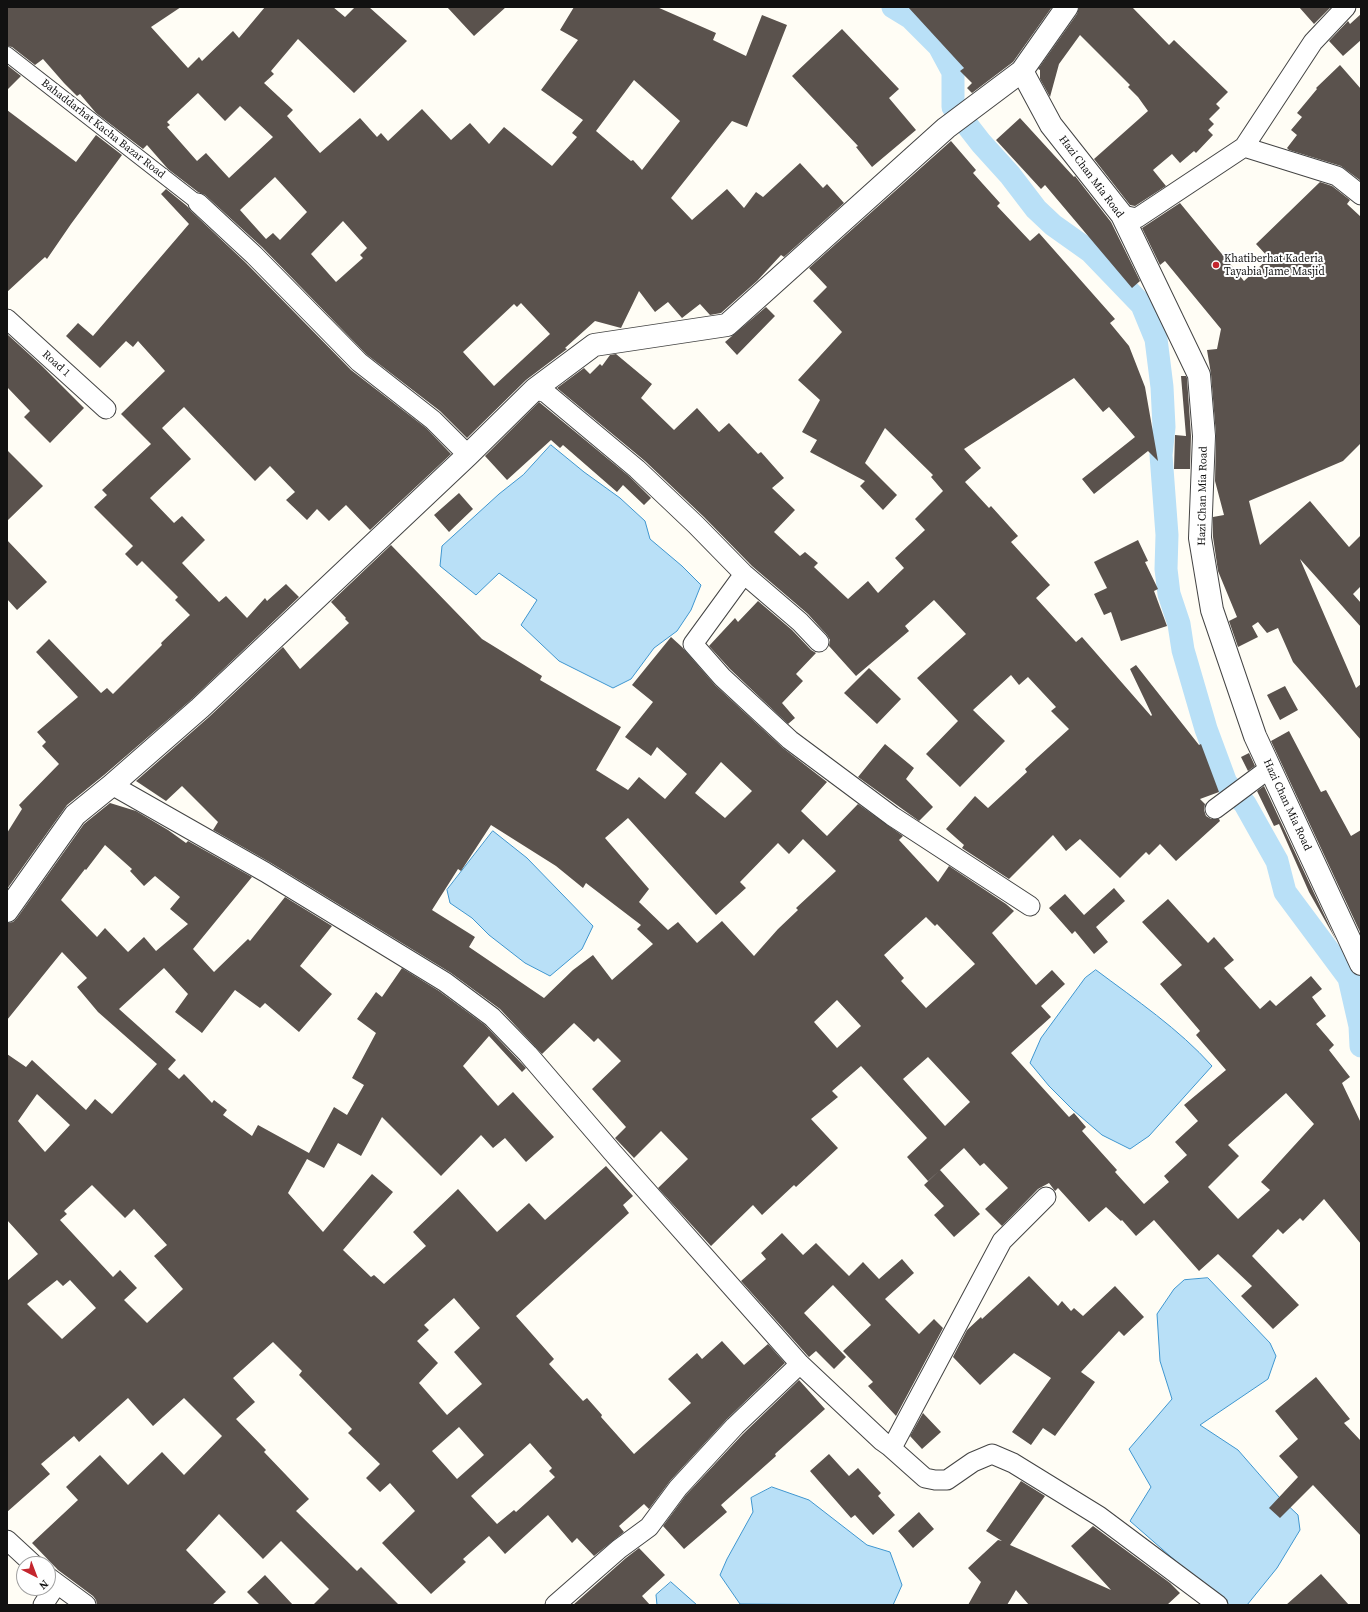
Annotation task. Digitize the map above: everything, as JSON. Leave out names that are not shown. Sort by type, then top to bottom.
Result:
[{"type":"street","points":[[7,911],[75,815],[112,785],[200,708],[468,455],[535,389],[594,345],[727,324],[946,128],[1022,71],[1067,7]]},
{"type":"street","points":[[1122,215],[1137,218],[1244,147],[1314,42],[1346,7]]},
{"type":"street","name":"Bahaddarhat Kacha Bazar Road","points":[[7,54],[198,204]]},
{"type":"street","name":"Hazi Chan Mia Road","points":[[1022,71],[1051,125],[1122,215],[1199,375],[1204,436],[1200,538],[1212,610],[1254,736],[1361,964]]},
{"type":"street","points":[[1244,147],[1337,176],[1361,195]]},
{"type":"street","points":[[198,204],[254,255],[359,362],[433,420],[468,455]]},
{"type":"street","name":"Road 1","points":[[7,319],[106,408]]},
{"type":"street","points":[[535,389],[546,393],[637,469],[696,525],[744,574],[800,622],[819,642]]},
{"type":"street","points":[[744,574],[693,644],[722,676],[790,740],[892,816],[1030,906]]},
{"type":"street","points":[[1215,808],[1270,768]]},
{"type":"street","points":[[112,785],[265,872],[445,982],[492,1017],[528,1054],[613,1153],[800,1364],[882,1441],[925,1478],[947,1480],[973,1462],[992,1454],[1013,1463],[1099,1516],[1218,1605]]},
{"type":"street","points":[[889,1446],[895,1442],[1002,1241],[1046,1196]]},
{"type":"street","points":[[555,1605],[619,1549],[648,1527],[678,1488],[735,1426],[800,1364]]},
{"type":"street","points":[[7,1540],[24,1556]]},
{"type":"street","points":[[56,1584],[86,1605]]},
{"type":"water","points":[[551,445],[584,472],[620,498],[645,521],[650,539],[682,566],[701,585],[691,610],[677,631],[654,648],[631,679],[613,688],[559,661],[521,625],[537,600],[499,573],[476,595],[440,566],[442,546],[499,494],[523,475]]},
{"type":"water","points":[[493,831],[527,858],[593,926],[582,949],[550,976],[525,963],[489,935],[472,918],[450,903],[447,890]]},
{"type":"water","points":[[1096,970],[1171,1027],[1212,1066],[1149,1136],[1130,1149],[1102,1135],[1073,1110],[1049,1086],[1030,1063],[1041,1038],[1085,978]]},
{"type":"water","points":[[1208,1278],[1270,1343],[1276,1356],[1268,1379],[1200,1425],[1238,1450],[1279,1497],[1298,1515],[1300,1530],[1277,1568],[1247,1605],[1226,1605],[1130,1521],[1151,1487],[1129,1449],[1172,1399],[1160,1361],[1157,1314],[1174,1289],[1184,1280]]},
{"type":"water","points":[[772,1487],[809,1500],[867,1545],[890,1552],[902,1585],[893,1605],[740,1604],[720,1575],[727,1559],[753,1512],[751,1498]]},
{"type":"water","points":[[671,1582],[697,1605],[657,1605],[656,1595]]},
{"type":"building","points":[[7,7],[181,7],[151,27],[188,68],[199,57],[202,61],[233,31],[239,38],[265,7],[333,7],[345,17],[355,7],[369,7],[407,41],[354,93],[298,39],[271,71],[274,74],[264,83],[293,110],[287,116],[320,153],[360,118],[377,137],[381,133],[388,141],[422,109],[451,140],[470,123],[489,144],[504,127],[552,166],[577,137],[572,133],[583,120],[541,90],[578,40],[560,30],[574,7],[657,7],[716,33],[713,40],[746,56],[762,15],[787,25],[747,127],[732,121],[671,198],[692,220],[727,189],[744,208],[756,192],[763,197],[800,163],[823,188],[827,184],[844,203],[784,257],[781,255],[757,281],[721,313],[710,315],[700,304],[682,318],[668,302],[655,312],[639,291],[621,328],[595,321],[565,348],[567,349],[526,380],[467,438],[440,411],[366,354],[262,247],[205,195],[198,192],[168,169],[147,145],[143,149],[96,113],[80,94],[77,96],[43,59],[35,65],[12,47],[7,46]],"holes":[[[634,80],[680,121],[642,170],[633,160],[631,161],[596,131]],[[198,93],[225,121],[240,106],[273,137],[229,178],[206,153],[197,161],[167,127],[170,125],[167,122]],[[275,177],[307,212],[280,240],[273,233],[266,239],[240,210]],[[343,221],[367,248],[360,255],[363,258],[336,282],[311,254]],[[521,303],[550,334],[494,386],[463,352],[514,304],[517,307]]]},
{"type":"building","points":[[447,7],[506,7],[474,36]]},
{"type":"building","points":[[908,7],[1052,7],[1013,62],[972,93],[967,88],[972,83],[960,71],[964,68]]},
{"type":"building","points":[[1079,7],[1132,7],[1169,45],[1174,40],[1228,92],[1216,104],[1220,108],[1209,119],[1214,124],[1208,130],[1213,135],[1196,153],[1194,151],[1180,163],[1172,154],[1153,170],[1166,186],[1135,206],[1130,205],[1094,159],[1148,111],[1138,97],[1128,87],[1130,85],[1080,35],[1059,64],[1050,97],[1040,79],[1040,70],[1038,69],[1077,14]]},
{"type":"building","points":[[1299,7],[1331,7],[1314,24]]},
{"type":"building","points":[[1361,14],[1361,40],[1343,56],[1329,41],[1348,21],[1350,24]]},
{"type":"building","points":[[842,29],[899,89],[889,98],[916,130],[872,167],[856,147],[858,146],[792,76]]},
{"type":"building","points":[[7,65],[21,76],[7,90]]},
{"type":"building","points":[[1340,65],[1361,89],[1361,181],[1341,166],[1289,150],[1287,148],[1297,135],[1291,130],[1302,117],[1297,113],[1317,89],[1316,88]]},
{"type":"building","points":[[7,110],[76,162],[96,135],[122,155],[47,259],[45,257],[7,292]]},
{"type":"building","points":[[1020,118],[1074,177],[1075,176],[1111,222],[1140,281],[1132,288],[1045,185],[1041,189],[996,140]]},
{"type":"building","points":[[951,141],[976,170],[973,173],[1000,203],[997,206],[1030,241],[1039,233],[1115,319],[1110,323],[1129,346],[1145,387],[1158,461],[1148,451],[1094,494],[1082,479],[1135,437],[1109,407],[1103,412],[1074,378],[964,449],[981,468],[965,482],[989,508],[991,506],[1018,536],[1011,542],[1050,585],[1036,598],[1076,642],[1082,637],[1151,716],[1152,715],[1130,669],[1136,665],[1199,745],[1201,744],[1219,792],[1200,799],[1205,804],[1204,810],[1206,816],[1211,819],[1219,819],[1220,821],[1176,861],[1160,844],[1149,855],[1146,852],[1120,878],[1080,839],[1066,851],[1053,835],[1009,879],[962,848],[964,845],[946,829],[975,796],[988,808],[1027,772],[1025,769],[1069,729],[1051,711],[1056,707],[1028,677],[1019,685],[1011,675],[973,710],[1005,741],[960,787],[926,754],[958,721],[917,678],[966,634],[934,600],[905,626],[909,631],[856,676],[829,646],[830,640],[827,635],[808,614],[752,566],[704,517],[645,461],[557,388],[584,368],[590,374],[600,364],[602,366],[610,355],[616,354],[652,384],[641,398],[674,430],[697,408],[719,432],[729,423],[758,454],[761,452],[784,478],[772,488],[795,510],[774,532],[800,556],[805,552],[818,563],[814,567],[848,599],[868,581],[878,593],[904,568],[895,558],[925,530],[915,519],[943,491],[931,477],[933,475],[885,428],[865,463],[897,495],[883,510],[860,486],[865,481],[810,452],[817,440],[802,432],[820,400],[798,380],[842,332],[813,301],[827,287],[809,268]]},
{"type":"building","points":[[1320,182],[1332,186],[1350,200],[1347,204],[1361,217],[1361,443],[1343,461],[1249,501],[1260,545],[1310,501],[1349,547],[1361,535],[1361,586],[1353,594],[1361,603],[1361,627],[1300,559],[1356,688],[1361,684],[1361,740],[1293,662],[1278,628],[1267,633],[1258,622],[1252,626],[1258,637],[1238,647],[1229,621],[1237,617],[1218,571],[1213,537],[1213,517],[1224,515],[1215,481],[1216,435],[1211,374],[1207,350],[1217,349],[1221,329],[1165,261],[1160,265],[1142,228],[1180,203],[1244,281],[1269,258],[1256,244]]},
{"type":"building","points":[[166,189],[187,206],[246,263],[351,370],[426,428],[451,454],[370,530],[346,505],[329,521],[317,509],[307,520],[286,500],[295,492],[270,466],[255,481],[184,407],[162,428],[191,459],[150,498],[174,523],[182,516],[205,540],[182,563],[219,602],[226,596],[247,618],[265,598],[267,601],[286,584],[299,597],[192,699],[67,805],[7,889],[7,833],[22,809],[19,805],[59,764],[42,746],[46,742],[37,732],[78,697],[36,652],[49,639],[101,693],[107,688],[113,694],[162,645],[161,643],[190,615],[175,600],[178,597],[142,561],[137,566],[125,554],[133,546],[94,507],[107,495],[102,490],[151,444],[121,414],[165,371],[138,341],[133,347],[126,341],[100,368],[66,336],[78,323],[93,336],[189,224],[161,194]]},
{"type":"building","points":[[766,307],[775,316],[737,355],[725,342]]},
{"type":"building","points":[[7,334],[84,408],[50,443],[24,417],[30,411],[7,387]]},
{"type":"building","points":[[1181,376],[1186,376],[1187,378],[1191,436],[1190,469],[1174,469],[1175,435],[1186,436]]},
{"type":"building","points":[[539,402],[630,477],[651,498],[644,505],[623,485],[617,492],[563,445],[560,448],[551,440],[507,480],[485,456]]},
{"type":"building","points":[[7,450],[43,486],[7,521]]},
{"type":"building","points":[[459,493],[473,509],[449,532],[434,515]]},
{"type":"building","points":[[7,540],[47,582],[17,610],[7,599]]},
{"type":"building","points":[[1138,540],[1148,561],[1145,562],[1158,589],[1154,591],[1167,626],[1121,641],[1111,612],[1104,615],[1094,594],[1107,588],[1094,562]]},
{"type":"building","points":[[391,545],[482,639],[542,676],[540,680],[621,727],[596,770],[628,790],[639,777],[665,799],[687,774],[657,747],[651,756],[625,737],[653,702],[632,685],[671,637],[682,647],[715,685],[783,748],[827,782],[801,811],[827,836],[858,804],[903,836],[899,840],[938,882],[949,866],[1006,904],[1014,911],[992,933],[1036,985],[1052,970],[1065,984],[1041,1006],[1051,1017],[1011,1053],[1069,1117],[1074,1113],[1086,1127],[1082,1131],[1117,1170],[1115,1172],[1144,1204],[1169,1182],[1164,1176],[1187,1155],[1175,1142],[1198,1121],[1184,1105],[1226,1070],[1196,1035],[1200,1031],[1160,984],[1182,965],[1142,922],[1168,899],[1208,943],[1214,937],[1234,960],[1224,968],[1260,1009],[1270,1000],[1276,1006],[1311,976],[1322,989],[1312,997],[1326,1016],[1316,1024],[1334,1045],[1329,1050],[1350,1077],[1342,1083],[1361,1123],[1361,1244],[1324,1199],[1303,1221],[1300,1218],[1283,1234],[1278,1229],[1252,1256],[1299,1305],[1273,1329],[1241,1296],[1252,1286],[1218,1254],[1199,1271],[1154,1220],[1136,1236],[1122,1220],[1121,1221],[1106,1207],[1089,1222],[1058,1188],[1055,1191],[1049,1183],[1038,1189],[1002,1226],[985,1209],[1008,1188],[984,1163],[980,1166],[964,1148],[928,1181],[907,1157],[927,1138],[861,1066],[832,1091],[838,1097],[811,1119],[838,1148],[796,1187],[794,1185],[762,1215],[753,1205],[711,1246],[658,1188],[688,1159],[661,1131],[634,1158],[615,1138],[626,1127],[592,1089],[621,1061],[598,1038],[594,1042],[574,1023],[542,1054],[500,1009],[451,973],[271,863],[213,830],[218,822],[182,786],[166,801],[136,781],[209,717],[283,647],[300,669],[349,623],[331,602]],"holes":[[[721,762],[752,791],[725,818],[695,793]],[[628,818],[716,915],[746,888],[740,882],[778,843],[789,854],[803,839],[836,871],[796,908],[798,910],[778,929],[754,956],[722,921],[697,943],[678,922],[668,930],[639,902],[649,889],[605,838]],[[491,825],[556,866],[583,888],[586,883],[641,925],[637,929],[653,944],[612,980],[593,955],[573,970],[544,998],[469,947],[475,937],[432,910],[458,869],[461,871]],[[926,917],[935,926],[937,924],[975,964],[926,1008],[901,981],[904,978],[884,955]],[[837,1000],[861,1026],[837,1048],[814,1022]],[[928,1057],[970,1102],[945,1126],[903,1079]],[[1286,1093],[1314,1124],[1261,1182],[1270,1190],[1238,1219],[1208,1187],[1239,1156],[1228,1145]]]},
{"type":"building","points":[[758,601],[816,653],[796,674],[803,681],[782,703],[795,718],[788,724],[730,669],[709,646],[735,618],[738,622]]},
{"type":"building","points":[[869,668],[901,699],[877,724],[844,693]]},
{"type":"building","points":[[1285,686],[1298,710],[1280,720],[1267,695]]},
{"type":"building","points":[[1289,731],[1321,792],[1326,790],[1351,836],[1361,830],[1361,934],[1271,741]]},
{"type":"building","points":[[885,744],[914,768],[906,779],[933,807],[919,821],[858,777]]},
{"type":"building","points":[[1249,753],[1255,766],[1248,771],[1241,757]]},
{"type":"building","points":[[1264,786],[1336,940],[1309,892],[1279,824],[1274,826],[1257,791]]},
{"type":"building","points":[[110,803],[136,811],[168,830],[186,843],[188,841],[252,877],[193,949],[214,972],[248,939],[250,941],[285,897],[332,926],[300,966],[332,994],[299,1032],[265,1003],[260,1008],[235,990],[202,1033],[175,1012],[188,994],[164,968],[119,1009],[176,1060],[168,1069],[179,1079],[184,1074],[212,1103],[214,1100],[227,1110],[223,1115],[252,1136],[258,1125],[309,1153],[334,1107],[347,1115],[364,1085],[352,1078],[376,1033],[357,1019],[376,992],[382,997],[402,968],[439,991],[485,1025],[526,1068],[522,1072],[489,1036],[463,1066],[498,1106],[513,1092],[554,1137],[526,1162],[505,1138],[493,1148],[481,1135],[441,1176],[382,1117],[361,1156],[338,1143],[324,1168],[307,1159],[288,1193],[323,1232],[372,1174],[393,1192],[343,1250],[371,1277],[374,1275],[384,1284],[426,1246],[413,1232],[458,1189],[497,1232],[529,1203],[545,1220],[606,1166],[633,1196],[623,1205],[629,1213],[516,1316],[554,1359],[549,1364],[583,1401],[587,1398],[602,1415],[601,1417],[634,1454],[691,1403],[668,1379],[697,1353],[702,1359],[722,1341],[744,1365],[768,1344],[785,1363],[727,1419],[670,1481],[649,1509],[644,1504],[619,1526],[624,1532],[594,1556],[577,1538],[572,1543],[548,1515],[505,1554],[489,1536],[463,1559],[466,1562],[431,1594],[382,1543],[415,1511],[390,1483],[380,1492],[366,1478],[380,1464],[348,1433],[352,1429],[299,1375],[302,1371],[273,1342],[233,1378],[255,1402],[236,1419],[266,1450],[264,1452],[309,1499],[296,1511],[357,1571],[361,1567],[399,1605],[313,1605],[329,1589],[281,1541],[263,1559],[219,1514],[186,1550],[226,1592],[212,1605],[97,1605],[93,1596],[56,1568],[56,1556],[45,1556],[32,1543],[78,1500],[66,1487],[100,1455],[128,1485],[162,1452],[184,1475],[222,1436],[184,1398],[153,1426],[128,1398],[79,1442],[74,1436],[41,1464],[50,1474],[7,1512],[7,1281],[38,1254],[7,1220],[7,1054],[26,1067],[32,1060],[86,1110],[95,1099],[112,1114],[157,1064],[98,1012],[77,987],[87,978],[62,952],[7,1020],[7,923],[13,922],[84,824]],"holes":[[[105,845],[132,869],[130,871],[144,886],[155,876],[180,897],[170,909],[188,924],[156,951],[144,937],[128,952],[105,928],[97,937],[61,900]],[[37,1094],[70,1125],[45,1152],[18,1121]],[[92,1185],[125,1218],[134,1209],[167,1245],[154,1256],[183,1289],[147,1323],[124,1300],[137,1288],[120,1270],[113,1277],[60,1220],[67,1214],[64,1211]],[[57,1280],[63,1286],[70,1280],[96,1308],[62,1339],[27,1304]],[[454,1298],[480,1328],[454,1352],[482,1384],[447,1415],[419,1383],[438,1363],[417,1341],[429,1330],[424,1325]],[[459,1427],[484,1455],[457,1479],[432,1451]],[[530,1443],[552,1468],[549,1471],[555,1477],[516,1512],[514,1510],[497,1524],[471,1496]]]},
{"type":"building","points":[[1114,888],[1125,901],[1096,927],[1108,942],[1094,954],[1075,931],[1072,934],[1049,908],[1065,894],[1084,915]]},
{"type":"building","points":[[940,1170],[980,1214],[954,1237],[934,1215],[944,1206],[924,1185]]},
{"type":"building","points":[[782,1233],[803,1255],[816,1243],[849,1276],[863,1262],[879,1279],[902,1259],[914,1273],[885,1299],[919,1334],[934,1319],[943,1328],[896,1416],[868,1386],[873,1382],[843,1351],[871,1325],[833,1285],[804,1313],[846,1357],[834,1369],[816,1351],[809,1357],[741,1281],[766,1259],[761,1253]]},
{"type":"building","points":[[1029,1276],[1058,1306],[1062,1301],[1071,1311],[1074,1308],[1083,1316],[1115,1286],[1144,1317],[1124,1336],[1119,1331],[1081,1372],[1095,1382],[1055,1436],[1043,1428],[1031,1445],[1012,1432],[1051,1378],[1014,1353],[980,1385],[953,1357],[967,1330],[981,1317],[982,1319]]},
{"type":"building","points":[[1316,1377],[1350,1419],[1344,1423],[1361,1441],[1361,1536],[1313,1485],[1280,1518],[1269,1508],[1298,1477],[1279,1456],[1298,1439],[1275,1411]]},
{"type":"building","points":[[799,1380],[825,1409],[775,1454],[776,1456],[721,1505],[727,1512],[684,1549],[663,1526],[686,1495],[743,1434]]},
{"type":"building","points":[[923,1413],[941,1432],[922,1449],[910,1436]]},
{"type":"building","points":[[829,1454],[849,1476],[858,1468],[881,1493],[878,1496],[895,1515],[873,1535],[855,1515],[851,1518],[810,1471]]},
{"type":"building","points":[[1021,1481],[1045,1496],[1010,1545],[1111,1590],[1071,1546],[1093,1526],[1170,1583],[1180,1593],[1167,1605],[1029,1605],[1016,1590],[1007,1605],[968,1605],[981,1582],[968,1568],[998,1540],[1002,1541],[986,1531]]},
{"type":"building","points":[[919,1512],[934,1529],[913,1548],[898,1531]]},
{"type":"building","points":[[639,1548],[665,1575],[642,1596],[650,1605],[573,1605],[626,1558]]},
{"type":"building","points":[[1321,1574],[1349,1605],[1286,1605]]},
{"type":"building","points":[[265,1575],[293,1605],[260,1605],[247,1592]]},
{"type":"waterway","points":[[893,7],[911,18],[939,46],[953,72],[953,107],[981,143],[1010,175],[1036,209],[1053,225],[1091,252],[1142,305],[1156,339],[1162,387],[1164,427],[1161,455],[1167,535],[1166,569],[1169,594],[1179,624],[1183,650],[1206,729],[1226,783],[1245,804],[1277,861],[1285,892],[1349,978],[1360,1026],[1361,1046]]},
{"type":"place","name":"Khatiberhat Kaderia Tayabia Jame Masjid","points":[[1216,265]]}]
